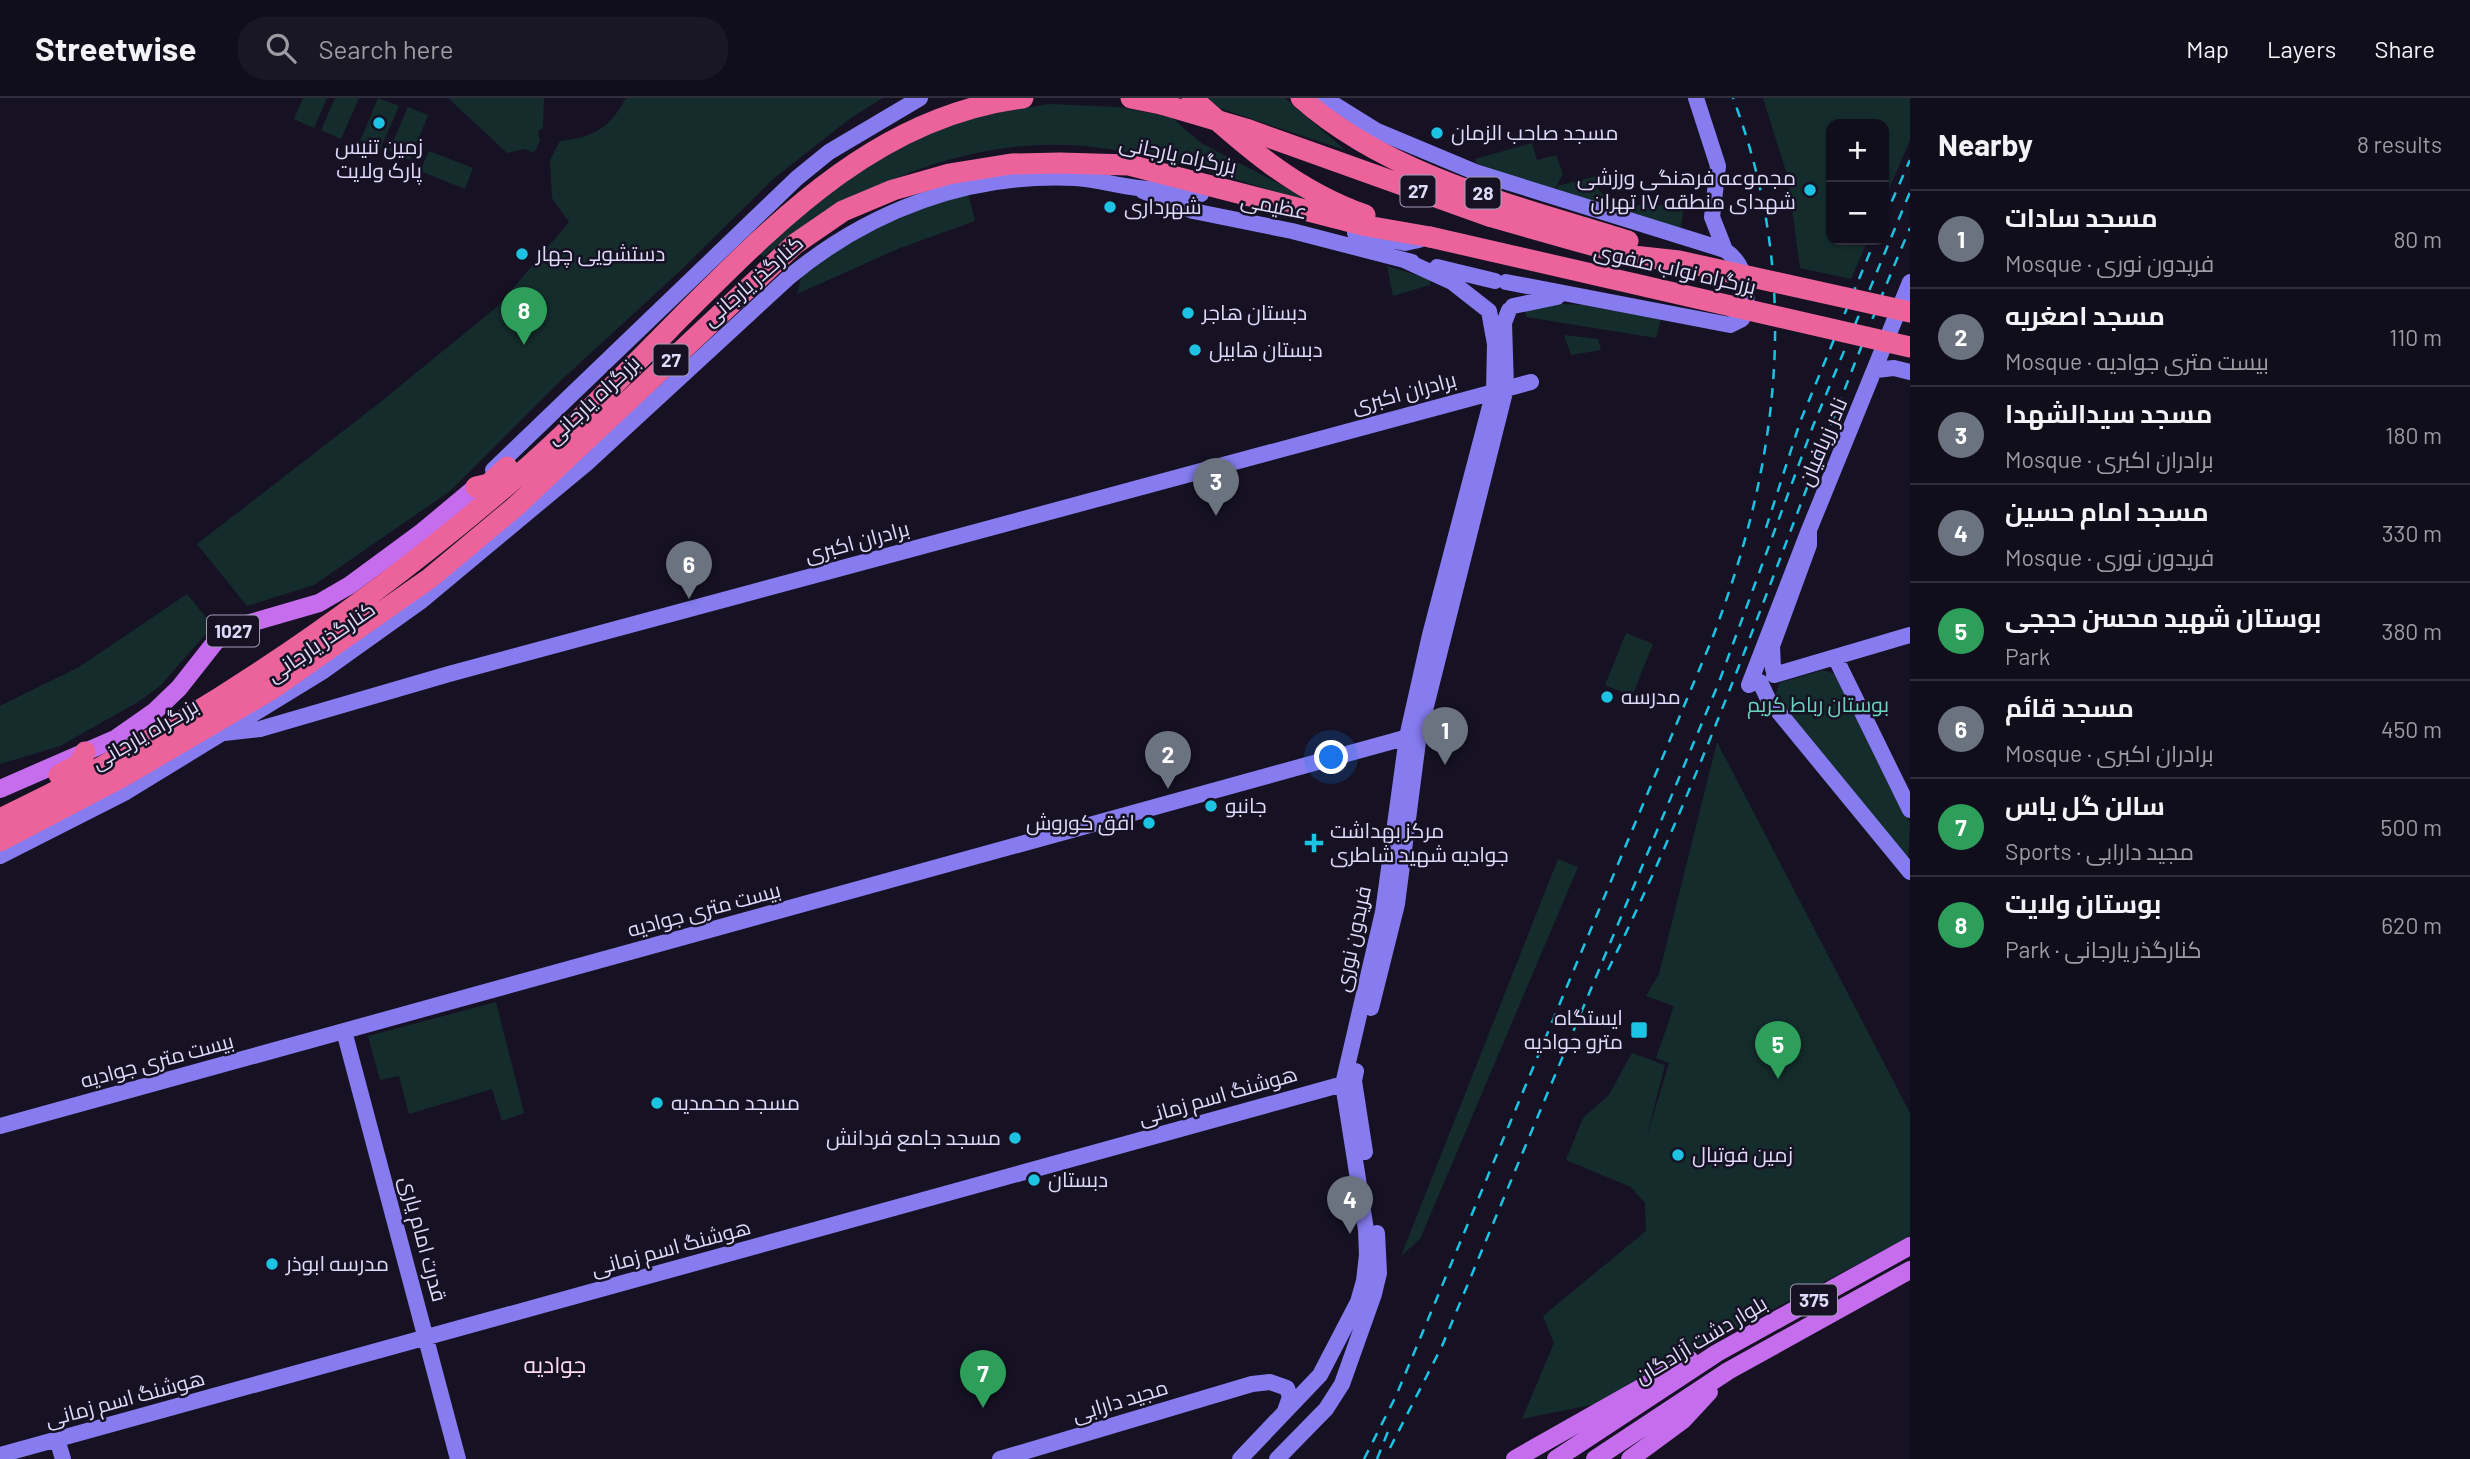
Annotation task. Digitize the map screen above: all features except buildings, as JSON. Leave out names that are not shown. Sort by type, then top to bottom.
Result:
[{"type":"highway","points":[[835,177],[842,161],[895,127],[950,98]]},
{"type":"highway","name":"بزرگراه یارجانی","points":[[0,818],[115,760],[262,672],[415,560],[501,491],[635,364],[775,223],[835,177],[879,147],[944,116],[1023,98]]},
{"type":"highway","name":"بزرگراه یارجانی","points":[[1131,98],[1246,129],[1492,217],[1633,256],[1679,261]]},
{"type":"highway","points":[[1192,98],[1257,157],[1299,184],[1358,212],[1430,237]]},
{"type":"highway","name":"28","points":[[1301,98],[1349,136],[1402,162],[1679,261]]},
{"type":"highway","name":"بزرگراه یارجانی","points":[[0,841],[122,777],[272,689],[430,578],[515,507],[795,243],[844,212],[892,190],[949,174],[1011,164],[1129,165],[1367,226],[1430,237]]},
{"type":"highway","name":"بزرگراه نواب صفوی","points":[[1430,237],[1910,347]]},
{"type":"highway","name":"بزرگراه نواب صفوی","points":[[1679,261],[1908,307]]},
{"type":"highway","points":[[476,487],[489,484],[622,365],[635,364]]},
{"type":"highway","points":[[0,807],[80,764],[85,752]]},
{"type":"main road","name":"کنارگذر یارجانی","points":[[0,789],[115,739],[155,711],[179,688],[216,641],[240,626],[319,603],[350,585],[422,532],[476,487]]},
{"type":"main road","name":"بلوار دشت آزادگان","points":[[1556,1459],[1717,1353],[1910,1246]]},
{"type":"main road","name":"بلوار دشت آزادگان","points":[[1595,1459],[1728,1371],[1910,1271]]},
{"type":"main road","points":[[1515,1459],[1559,1437],[1603,1408],[1685,1362],[1717,1353]]},
{"type":"main road","points":[[1630,1459],[1683,1420],[1728,1371]]},
{"type":"street","name":"کنارگذر یارجانی","points":[[476,487],[797,178],[829,152],[920,98]]},
{"type":"street","points":[[1324,98],[1377,131],[1475,172],[1725,250]]},
{"type":"street","points":[[1404,260],[1722,324],[1736,324],[1744,313],[1746,288],[1737,261],[1725,250],[1712,218],[1718,166],[1696,98]]},
{"type":"street","name":"کنارگذر یارجانی","points":[[0,856],[126,792],[322,672],[420,602],[587,463],[789,277],[856,229],[923,199],[1011,180],[1078,178],[1138,188],[1192,192],[1382,240],[1405,243],[1430,237]]},
{"type":"street","name":"عظیمی","points":[[1138,188],[1193,211],[1292,231],[1404,260]]},
{"type":"street","points":[[1192,192],[1182,195],[1179,202],[1193,211]]},
{"type":"street","points":[[1686,238],[1697,234],[1712,218]]},
{"type":"street","points":[[1591,297],[1623,220]]},
{"type":"street","points":[[1404,260],[1452,282],[1489,310],[1499,314],[1544,298],[1591,297]]},
{"type":"street","points":[[1500,281],[1513,290],[1511,308]]},
{"type":"street","points":[[1489,310],[1482,302],[1483,291],[1500,281]]},
{"type":"street","points":[[1876,370],[1908,307],[1910,282]]},
{"type":"street","points":[[1876,370],[1883,349],[1908,307]]},
{"type":"street","name":"فریدون نوری","points":[[1315,1419],[1326,1409],[1342,1384],[1374,1294],[1373,1255],[1348,1083],[1397,904],[1413,735],[1457,551],[1500,389],[1504,323],[1511,308]]},
{"type":"street","name":"فریدون نوری","points":[[1489,310],[1500,389]]},
{"type":"street","points":[[1876,370],[1894,368],[1910,372]]},
{"type":"street","name":"نادر زربافیان","points":[[1762,677],[1809,545],[1809,530],[1876,370]]},
{"type":"street","name":"برادران اکبری","points":[[218,734],[260,729],[449,674],[1531,382]]},
{"type":"street","points":[[1909,869],[1777,709],[1762,677],[1910,635]]},
{"type":"street","points":[[1835,657],[1910,810]]},
{"type":"street","name":"بیست متری جوادیه","points":[[0,1126],[1413,735]]},
{"type":"street","name":"قدرت امام یاری","points":[[344,1031],[428,1337],[458,1459]]},
{"type":"street","name":"هوشنگ اسم زمانی","points":[[0,1455],[1348,1083]]},
{"type":"street","name":"فریدون نوری","points":[[1240,1459],[1320,1375],[1358,1301],[1373,1255]]},
{"type":"street","points":[[1277,1459],[1315,1419],[1354,1333],[1358,1301]]},
{"type":"street","name":"مجید دارابی","points":[[1000,1459],[1252,1384],[1270,1382],[1287,1388],[1290,1397],[1284,1414]]},
{"type":"street","points":[[57,1439],[63,1459]]},
{"type":"green space","points":[[303,98],[327,98],[314,128],[294,119]]},
{"type":"green space","points":[[335,98],[359,98],[341,139],[321,130]]},
{"type":"green space","name":"زمین تنیس پارک ولایت","points":[[378,98],[399,106],[380,150],[360,141]]},
{"type":"green space","points":[[448,98],[544,98],[543,128],[538,131],[540,141],[534,153],[525,149],[507,153]]},
{"type":"green space","points":[[626,98],[883,98],[852,117],[773,179],[681,270],[556,385],[450,491],[314,585],[247,606],[197,544],[378,404],[498,306],[569,222],[552,198],[550,160],[560,141],[582,137],[599,130],[620,109]]},
{"type":"green space","points":[[1206,98],[1285,98],[1345,150],[1213,106]]},
{"type":"green space","name":"مجموعه فرهنگی ورزشی شهدای منطقه ۱۷ تهران","points":[[1763,98],[1910,98],[1910,140],[1889,189],[1889,119],[1826,119],[1826,245],[1866,245],[1851,279],[1800,268],[1788,178]]},
{"type":"green space","points":[[1048,104],[1119,107],[1171,117],[1201,143],[1320,205],[1136,154],[1062,145],[1016,147],[970,154],[882,184],[840,205],[763,257],[757,251],[879,155],[964,119]]},
{"type":"green space","points":[[408,107],[428,115],[410,160],[389,151]]},
{"type":"green space","points":[[1532,143],[1537,160],[1556,155],[1563,174],[1553,192],[1476,163],[1475,159]]},
{"type":"green space","points":[[429,151],[473,168],[465,189],[420,171]]},
{"type":"green space","points":[[1597,176],[1596,186],[1608,202],[1622,210],[1639,205],[1684,205],[1681,228],[1558,193],[1557,186]]},
{"type":"green space","points":[[968,193],[975,221],[900,248],[797,294],[803,273],[830,250],[879,226]]},
{"type":"green space","points":[[1387,266],[1430,279],[1430,285],[1393,296]]},
{"type":"green space","points":[[1540,303],[1584,305],[1661,319],[1656,338],[1526,317],[1525,310]]},
{"type":"green space","points":[[1564,335],[1598,339],[1601,350],[1571,355]]},
{"type":"green space","points":[[187,594],[213,626],[160,686],[138,702],[60,746],[0,764],[0,706],[79,667]]},
{"type":"green space","points":[[1626,633],[1653,644],[1632,696],[1605,685]]},
{"type":"green space","name":"بوستان رباط کریم","points":[[1823,670],[1838,675],[1910,823],[1908,859],[1774,702],[1779,683]]},
{"type":"green space","points":[[1717,742],[1910,1113],[1910,1236],[1596,1404],[1522,1419],[1554,1343],[1543,1316],[1646,1231],[1645,1203],[1631,1187],[1566,1160],[1583,1118],[1609,1095],[1632,1053],[1665,1065],[1646,1139],[1669,1063],[1656,1058],[1674,1006],[1646,996],[1659,974]]},
{"type":"green space","points":[[1558,859],[1578,867],[1420,1239],[1401,1256]]},
{"type":"green space","points":[[496,1002],[524,1113],[502,1121],[492,1089],[409,1114],[399,1076],[380,1080],[368,1036]]},
{"type":"railway","points":[[1364,1459],[1396,1396],[1712,639],[1754,505],[1767,438],[1774,370],[1775,302],[1768,234],[1755,166],[1733,98]]},
{"type":"railway","points":[[1889,208],[1910,160]]},
{"type":"railway","points":[[1390,1448],[1442,1346],[1719,682],[1813,426],[1910,192]]},
{"type":"railway","points":[[1608,970],[1651,879],[1728,695],[1835,414],[1910,228]]},
{"type":"railway","points":[[1766,528],[1800,422],[1873,245]]},
{"type":"railway","points":[[1377,1459],[1389,1429]]},
{"type":"place","name":"زمین تنیس پارک ولایت","points":[[379,123]]},
{"type":"place","name":"مسجد صاحب الزمان","points":[[1437,133]]},
{"type":"place","name":"مجموعه فرهنگی ورزشی شهدای منطقه ۱۷ تهران","points":[[1810,190]]},
{"type":"place","name":"شهرداری","points":[[1110,207]]},
{"type":"place","name":"دستشویی چهار","points":[[522,254]]},
{"type":"place","name":"دبستان هاجر","points":[[1188,313]]},
{"type":"place","name":"بوستان ولایت","points":[[524,345]]},
{"type":"place","name":"دبستان هابیل","points":[[1195,350]]},
{"type":"place","name":"مسجد سیدالشهدا","points":[[1216,516]]},
{"type":"place","name":"مسجد قائم","points":[[689,599]]},
{"type":"place","name":"مدرسه","points":[[1607,697]]},
{"type":"place","name":"مسجد سادات","points":[[1445,765]]},
{"type":"place","name":"مسجد اصغریه","points":[[1168,789]]},
{"type":"place","name":"جانبو","points":[[1211,806]]},
{"type":"place","name":"افق کوروش","points":[[1149,823]]},
{"type":"place","name":"مرکز بهداشت جوادیه شهید شاطری","points":[[1314,843]]},
{"type":"place","name":"ایستگاه مترو جوادیه","points":[[1639,1030]]},
{"type":"place","name":"بوستان شهید محسن حججی","points":[[1778,1079]]},
{"type":"place","name":"مسجد محمدیه","points":[[657,1103]]},
{"type":"place","name":"مسجد جامع فردانش","points":[[1015,1138]]},
{"type":"place","name":"زمین فوتبال","points":[[1678,1155]]},
{"type":"place","name":"دبستان","points":[[1034,1180]]},
{"type":"place","name":"مسجد امام حسین","points":[[1350,1234]]},
{"type":"place","name":"مدرسه ابوذر","points":[[272,1264]]},
{"type":"place","name":"سالن گل یاس","points":[[983,1408]]},
{"type":"district","name":"جوادیه","points":[[555,1365]]}]
